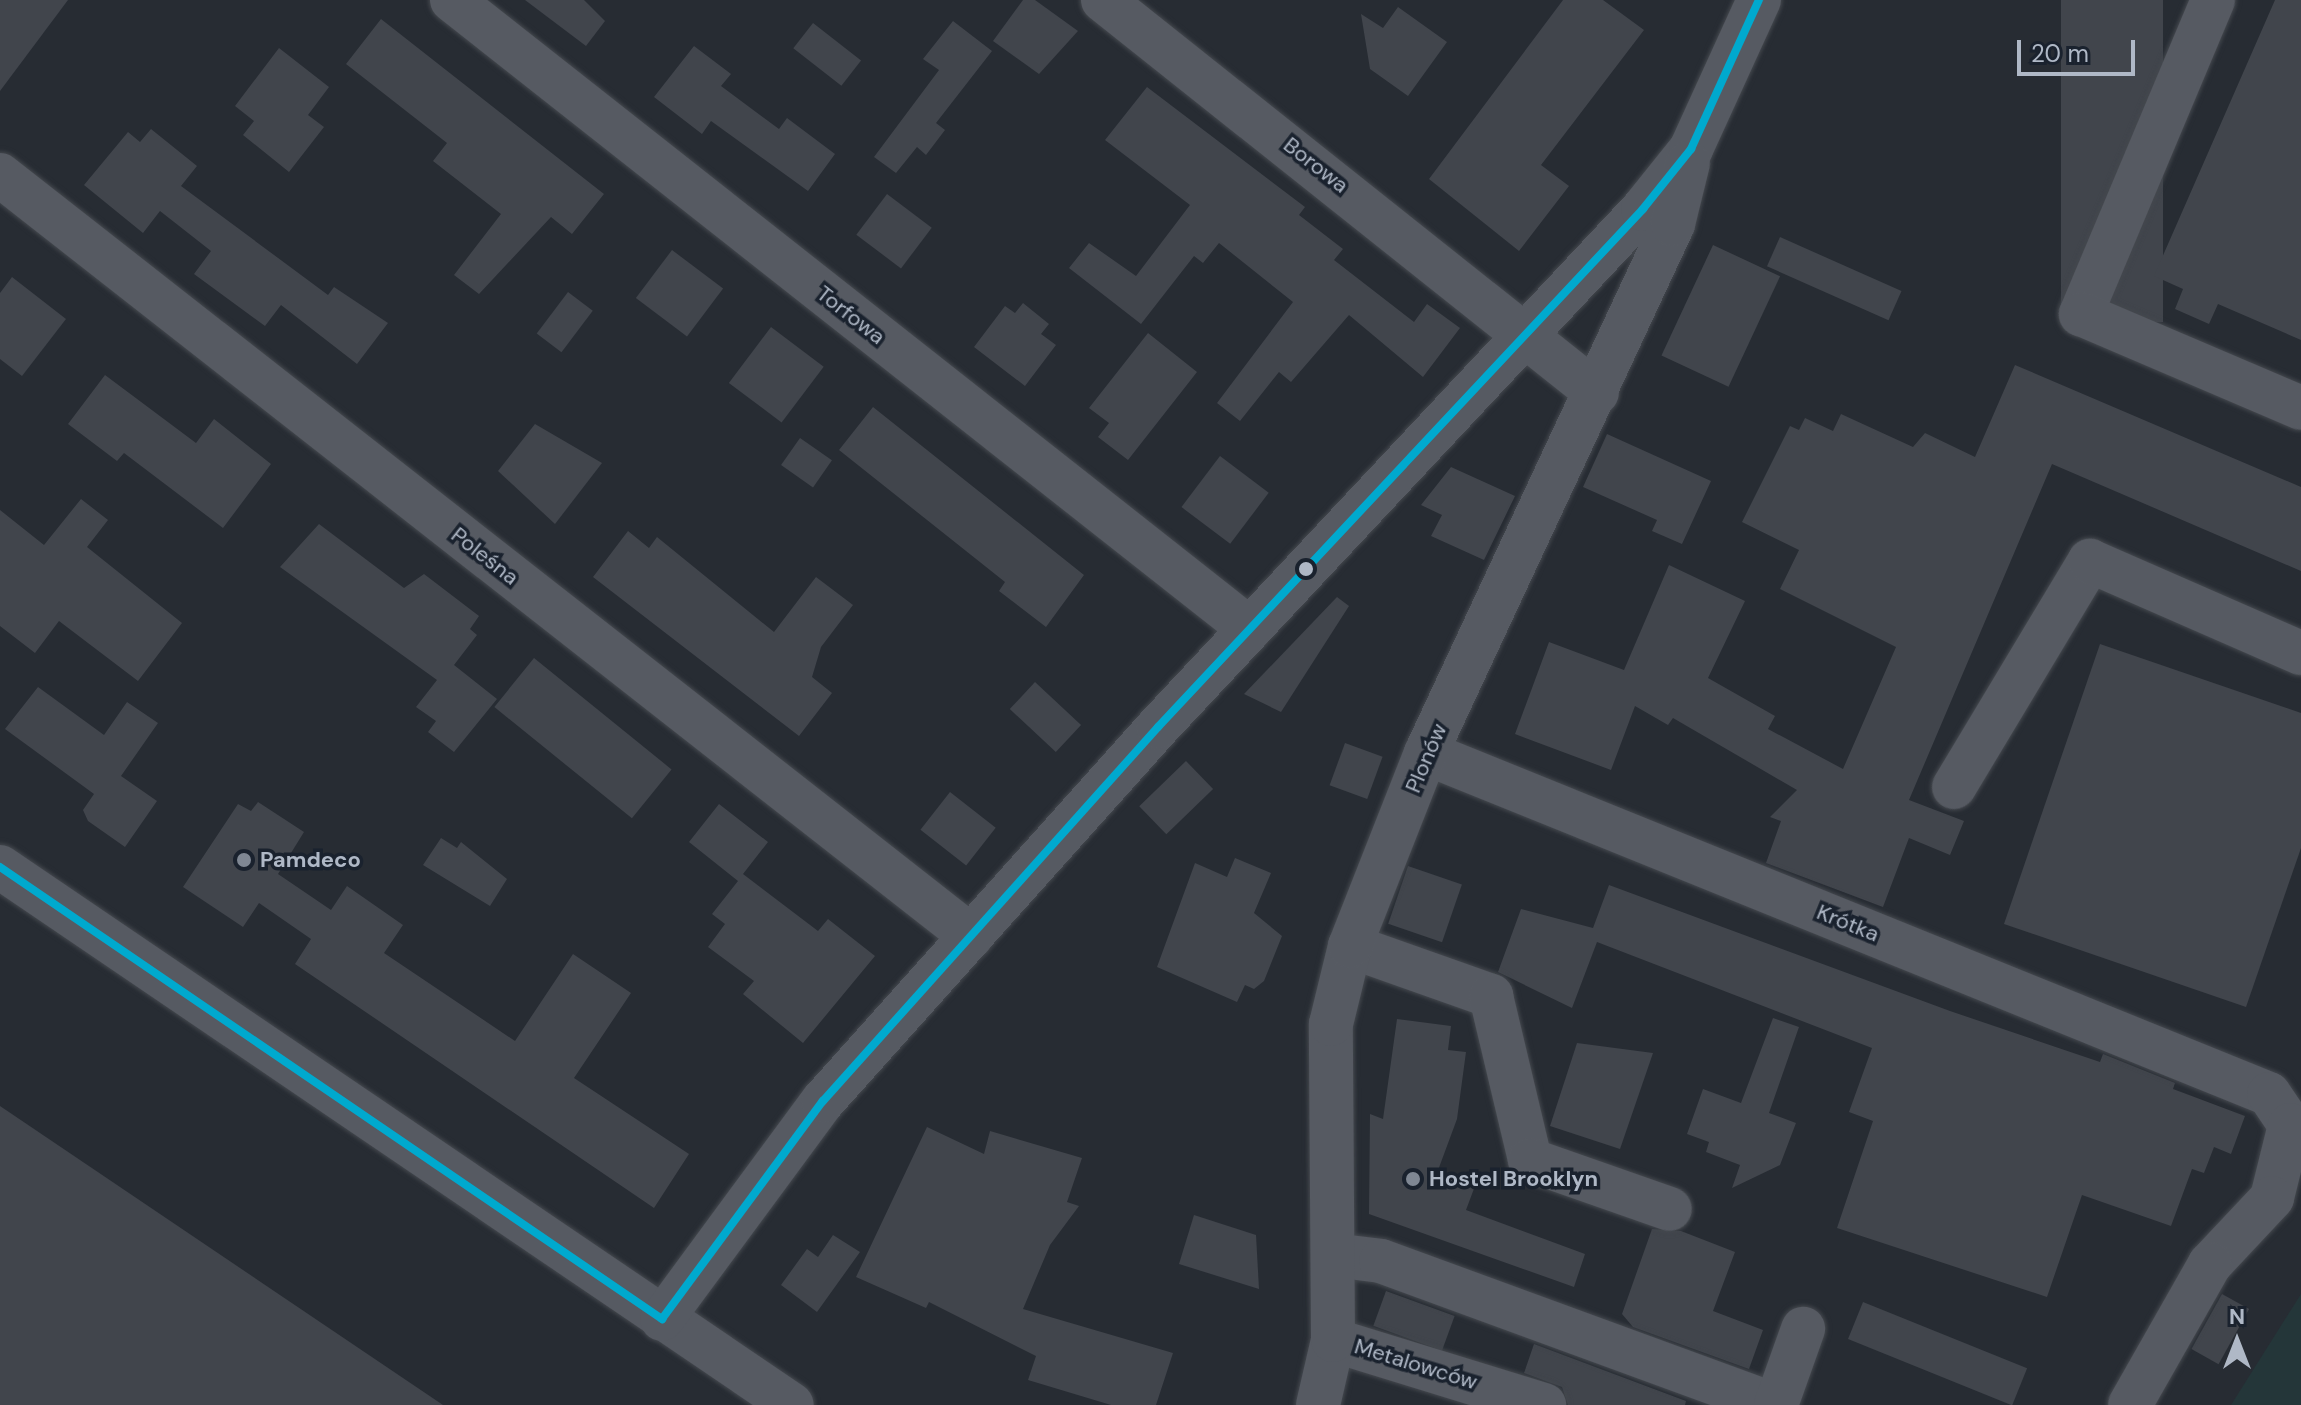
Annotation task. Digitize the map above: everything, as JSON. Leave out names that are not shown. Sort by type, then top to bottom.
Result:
[{"type":"street","name":"Torfowa","points":[[452,0],[1250,629]]},
{"type":"street","name":"Borowa","points":[[1103,0],[1526,332],[1597,393]]},
{"type":"street","name":"Plonów","points":[[1318,1405],[1333,1340],[1331,1024],[1350,946],[1426,753],[1597,393],[1673,224],[1691,149],[1759,0]]},
{"type":"street","points":[[2213,0],[2081,314],[2301,408]]},
{"type":"street","name":"Plonów","points":[[662,1319],[823,1101],[1250,629],[1691,149]]},
{"type":"street","name":"Poleśna","points":[[0,175],[971,936]]},
{"type":"street","points":[[1954,787],[2090,561],[2301,653]]},
{"type":"street","name":"Krótka","points":[[1426,753],[2269,1094],[2290,1125],[2272,1198],[2210,1264],[2130,1405]]},
{"type":"street","points":[[0,867],[792,1405]]},
{"type":"street","points":[[1350,946],[1491,996],[1530,1160],[1670,1209]]},
{"type":"street","points":[[1333,1255],[1381,1261],[1775,1405],[1803,1329]]},
{"type":"street","name":"Metalowców","points":[[1333,1340],[1361,1343],[1544,1405]]},
{"type":"shaded area","points":[[2301,1294],[2301,1405],[2231,1405]]},
{"type":"building","points":[[0,0],[68,0],[0,91]]},
{"type":"building","points":[[525,0],[584,0],[605,21],[586,46]]},
{"type":"building","points":[[1023,0],[1035,0],[1078,31],[1039,74],[993,41]]},
{"type":"building","points":[[1563,0],[1603,0],[1644,30],[1541,165],[1569,186],[1519,251],[1429,179]]},
{"type":"building","points":[[2061,0],[2163,0],[2163,322],[2061,322]]},
{"type":"building","points":[[2275,0],[2301,0],[2301,340],[2218,304],[2209,324],[2175,309],[2183,289],[2154,276]]},
{"type":"building","points":[[1398,7],[1447,42],[1408,96],[1370,69],[1361,14],[1383,28]]},
{"type":"building","points":[[381,19],[604,194],[572,234],[551,217],[479,294],[454,275],[501,214],[433,161],[447,143],[346,64]]},
{"type":"building","points":[[953,21],[992,51],[936,123],[945,130],[926,155],[917,147],[896,173],[874,157],[939,70],[923,59]]},
{"type":"building","points":[[813,23],[861,61],[841,86],[793,48]]},
{"type":"building","points":[[694,46],[731,74],[721,86],[779,129],[787,118],[835,154],[808,191],[711,121],[702,134],[654,97]]},
{"type":"building","points":[[279,48],[329,87],[308,115],[324,127],[289,172],[243,135],[254,121],[235,106]]},
{"type":"building","points":[[1147,87],[1305,207],[1299,215],[1343,249],[1334,260],[1414,322],[1427,304],[1460,328],[1423,377],[1349,315],[1291,382],[1279,372],[1240,421],[1217,403],[1293,302],[1219,243],[1203,263],[1194,256],[1141,324],[1069,268],[1089,243],[1136,276],[1190,205],[1105,140]]},
{"type":"building","points":[[151,129],[197,166],[181,186],[328,295],[334,287],[388,323],[357,364],[281,305],[265,326],[194,274],[211,251],[160,211],[143,233],[84,185],[128,132],[140,142]]},
{"type":"building","points":[[887,194],[932,228],[901,268],[856,235]]},
{"type":"building","points":[[1780,237],[1902,291],[1888,320],[1767,266]]},
{"type":"building","points":[[1713,245],[1780,276],[1729,387],[1661,356]]},
{"type":"building","points":[[672,250],[723,289],[687,336],[636,298]]},
{"type":"building","points":[[12,277],[66,319],[22,376],[0,359],[0,293]]},
{"type":"building","points":[[568,292],[593,311],[561,352],[537,334]]},
{"type":"building","points":[[1023,303],[1049,324],[1041,334],[1056,345],[1025,386],[974,347],[1005,306],[1015,313]]},
{"type":"building","points":[[771,327],[824,367],[782,423],[729,383]]},
{"type":"building","points":[[1148,333],[1197,372],[1128,460],[1098,437],[1109,423],[1089,408]]},
{"type":"building","points":[[2015,365],[2301,487],[2301,571],[2052,464],[1909,800],[1964,821],[1950,855],[1909,838],[1883,907],[1766,863],[1781,821],[1770,817],[1797,790],[1673,718],[1668,725],[1635,706],[1611,770],[1515,734],[1549,642],[1624,670],[1669,565],[1745,601],[1708,678],[1775,716],[1768,729],[1843,769],[1896,647],[1780,589],[1799,550],[1742,522],[1790,426],[1799,430],[1805,418],[1833,431],[1841,414],[1913,447],[1925,433],[1975,457]]},
{"type":"building","points":[[105,375],[196,443],[214,419],[271,464],[223,528],[124,453],[117,461],[68,424]]},
{"type":"building","points":[[873,407],[1084,575],[1046,627],[999,591],[1005,582],[839,450]]},
{"type":"building","points":[[535,424],[602,463],[555,524],[498,471]]},
{"type":"building","points":[[1607,434],[1711,481],[1682,544],[1652,531],[1657,520],[1583,487]]},
{"type":"building","points":[[800,438],[832,460],[813,487],[781,465]]},
{"type":"building","points":[[1220,456],[1269,493],[1230,544],[1181,507]]},
{"type":"building","points":[[1451,467],[1515,496],[1484,560],[1431,536],[1442,515],[1421,505]]},
{"type":"building","points":[[81,499],[108,520],[87,547],[182,623],[138,681],[59,621],[35,653],[0,626],[0,510],[44,545]]},
{"type":"building","points":[[319,524],[404,588],[424,574],[479,616],[470,629],[477,635],[454,665],[497,699],[454,752],[428,732],[436,721],[416,707],[437,680],[280,567]]},
{"type":"building","points":[[628,531],[649,548],[657,537],[774,632],[816,577],[853,605],[821,647],[812,677],[832,693],[799,736],[593,577]]},
{"type":"building","points":[[1337,597],[1349,606],[1281,712],[1244,694]]},
{"type":"building","points":[[2100,644],[2301,713],[2301,848],[2246,1007],[2004,924]]},
{"type":"building","points":[[534,658],[672,769],[632,818],[494,707]]},
{"type":"building","points":[[1035,682],[1081,725],[1056,752],[1010,709]]},
{"type":"building","points":[[38,687],[104,735],[127,702],[158,723],[121,776],[157,801],[125,847],[88,821],[83,810],[94,794],[5,729]]},
{"type":"building","points":[[1345,743],[1383,757],[1367,799],[1330,785]]},
{"type":"building","points":[[1186,761],[1213,789],[1166,834],[1139,806]]},
{"type":"building","points":[[950,792],[996,828],[966,866],[920,830]]},
{"type":"building","points":[[258,802],[304,832],[278,874],[331,910],[347,886],[403,925],[384,953],[515,1041],[573,954],[631,993],[574,1078],[689,1154],[654,1208],[295,964],[311,939],[259,903],[243,927],[183,887],[238,804],[251,811]]},
{"type":"building","points":[[719,804],[768,842],[743,874],[818,931],[828,919],[875,956],[803,1043],[743,994],[754,981],[708,947],[725,924],[712,914],[738,881],[689,842]]},
{"type":"building","points":[[441,838],[457,848],[461,842],[507,879],[490,906],[423,865]]},
{"type":"building","points":[[1235,858],[1271,873],[1254,913],[1282,936],[1264,981],[1254,989],[1245,985],[1237,1002],[1157,967],[1195,863],[1227,877]]},
{"type":"building","points":[[1408,866],[1462,885],[1442,942],[1388,924]]},
{"type":"building","points":[[1609,885],[1950,1011],[2100,1062],[2103,1054],[2175,1083],[2173,1089],[2245,1116],[2231,1154],[2214,1147],[2204,1173],[2192,1169],[2171,1226],[2082,1195],[2047,1297],[1837,1228],[1873,1121],[1849,1112],[1872,1048],[1597,942],[1572,1008],[1498,972],[1521,909],[1593,928]]},
{"type":"building","points":[[1773,1018],[1799,1027],[1769,1113],[1796,1123],[1780,1165],[1732,1188],[1740,1165],[1706,1152],[1709,1142],[1687,1134],[1703,1089],[1741,1103]]},
{"type":"building","points":[[1397,1019],[1451,1026],[1448,1050],[1466,1052],[1457,1119],[1437,1173],[1475,1186],[1466,1210],[1585,1254],[1574,1287],[1369,1214],[1370,1114],[1383,1119]]},
{"type":"building","points":[[1577,1043],[1653,1053],[1620,1149],[1550,1126]]},
{"type":"building","points":[[0,1106],[443,1405],[0,1405]]},
{"type":"building","points":[[927,1127],[984,1154],[990,1131],[1082,1158],[1067,1202],[1079,1206],[1050,1245],[1023,1309],[1173,1353],[1156,1405],[1111,1405],[1028,1380],[1036,1356],[929,1302],[926,1308],[856,1277]]},
{"type":"building","points":[[1194,1215],[1256,1235],[1259,1289],[1179,1264]]},
{"type":"building","points":[[1652,1229],[1681,1231],[1735,1252],[1713,1311],[1763,1330],[1749,1369],[1633,1327],[1622,1314]]},
{"type":"building","points":[[833,1235],[860,1252],[817,1312],[781,1285],[807,1249],[818,1257]]},
{"type":"building","points":[[1386,1291],[1455,1316],[1442,1351],[1373,1326]]},
{"type":"building","points":[[2222,1294],[2249,1309],[2219,1364],[2191,1349]]},
{"type":"building","points":[[1863,1302],[2027,1368],[2011,1405],[1848,1339]]},
{"type":"building","points":[[1534,1344],[1686,1401],[1685,1405],[1568,1405],[1562,1387],[1524,1373]]},
{"type":"transit line","points":[[662,1319],[823,1101],[1158,727],[1643,209],[1691,149],[1759,0]]},
{"type":"transit line","points":[[0,867],[662,1319]]},
{"type":"place","name":"Pamdeco","points":[[244,860]]},
{"type":"place","name":"Hostel Brooklyn","points":[[1413,1179]]}]
